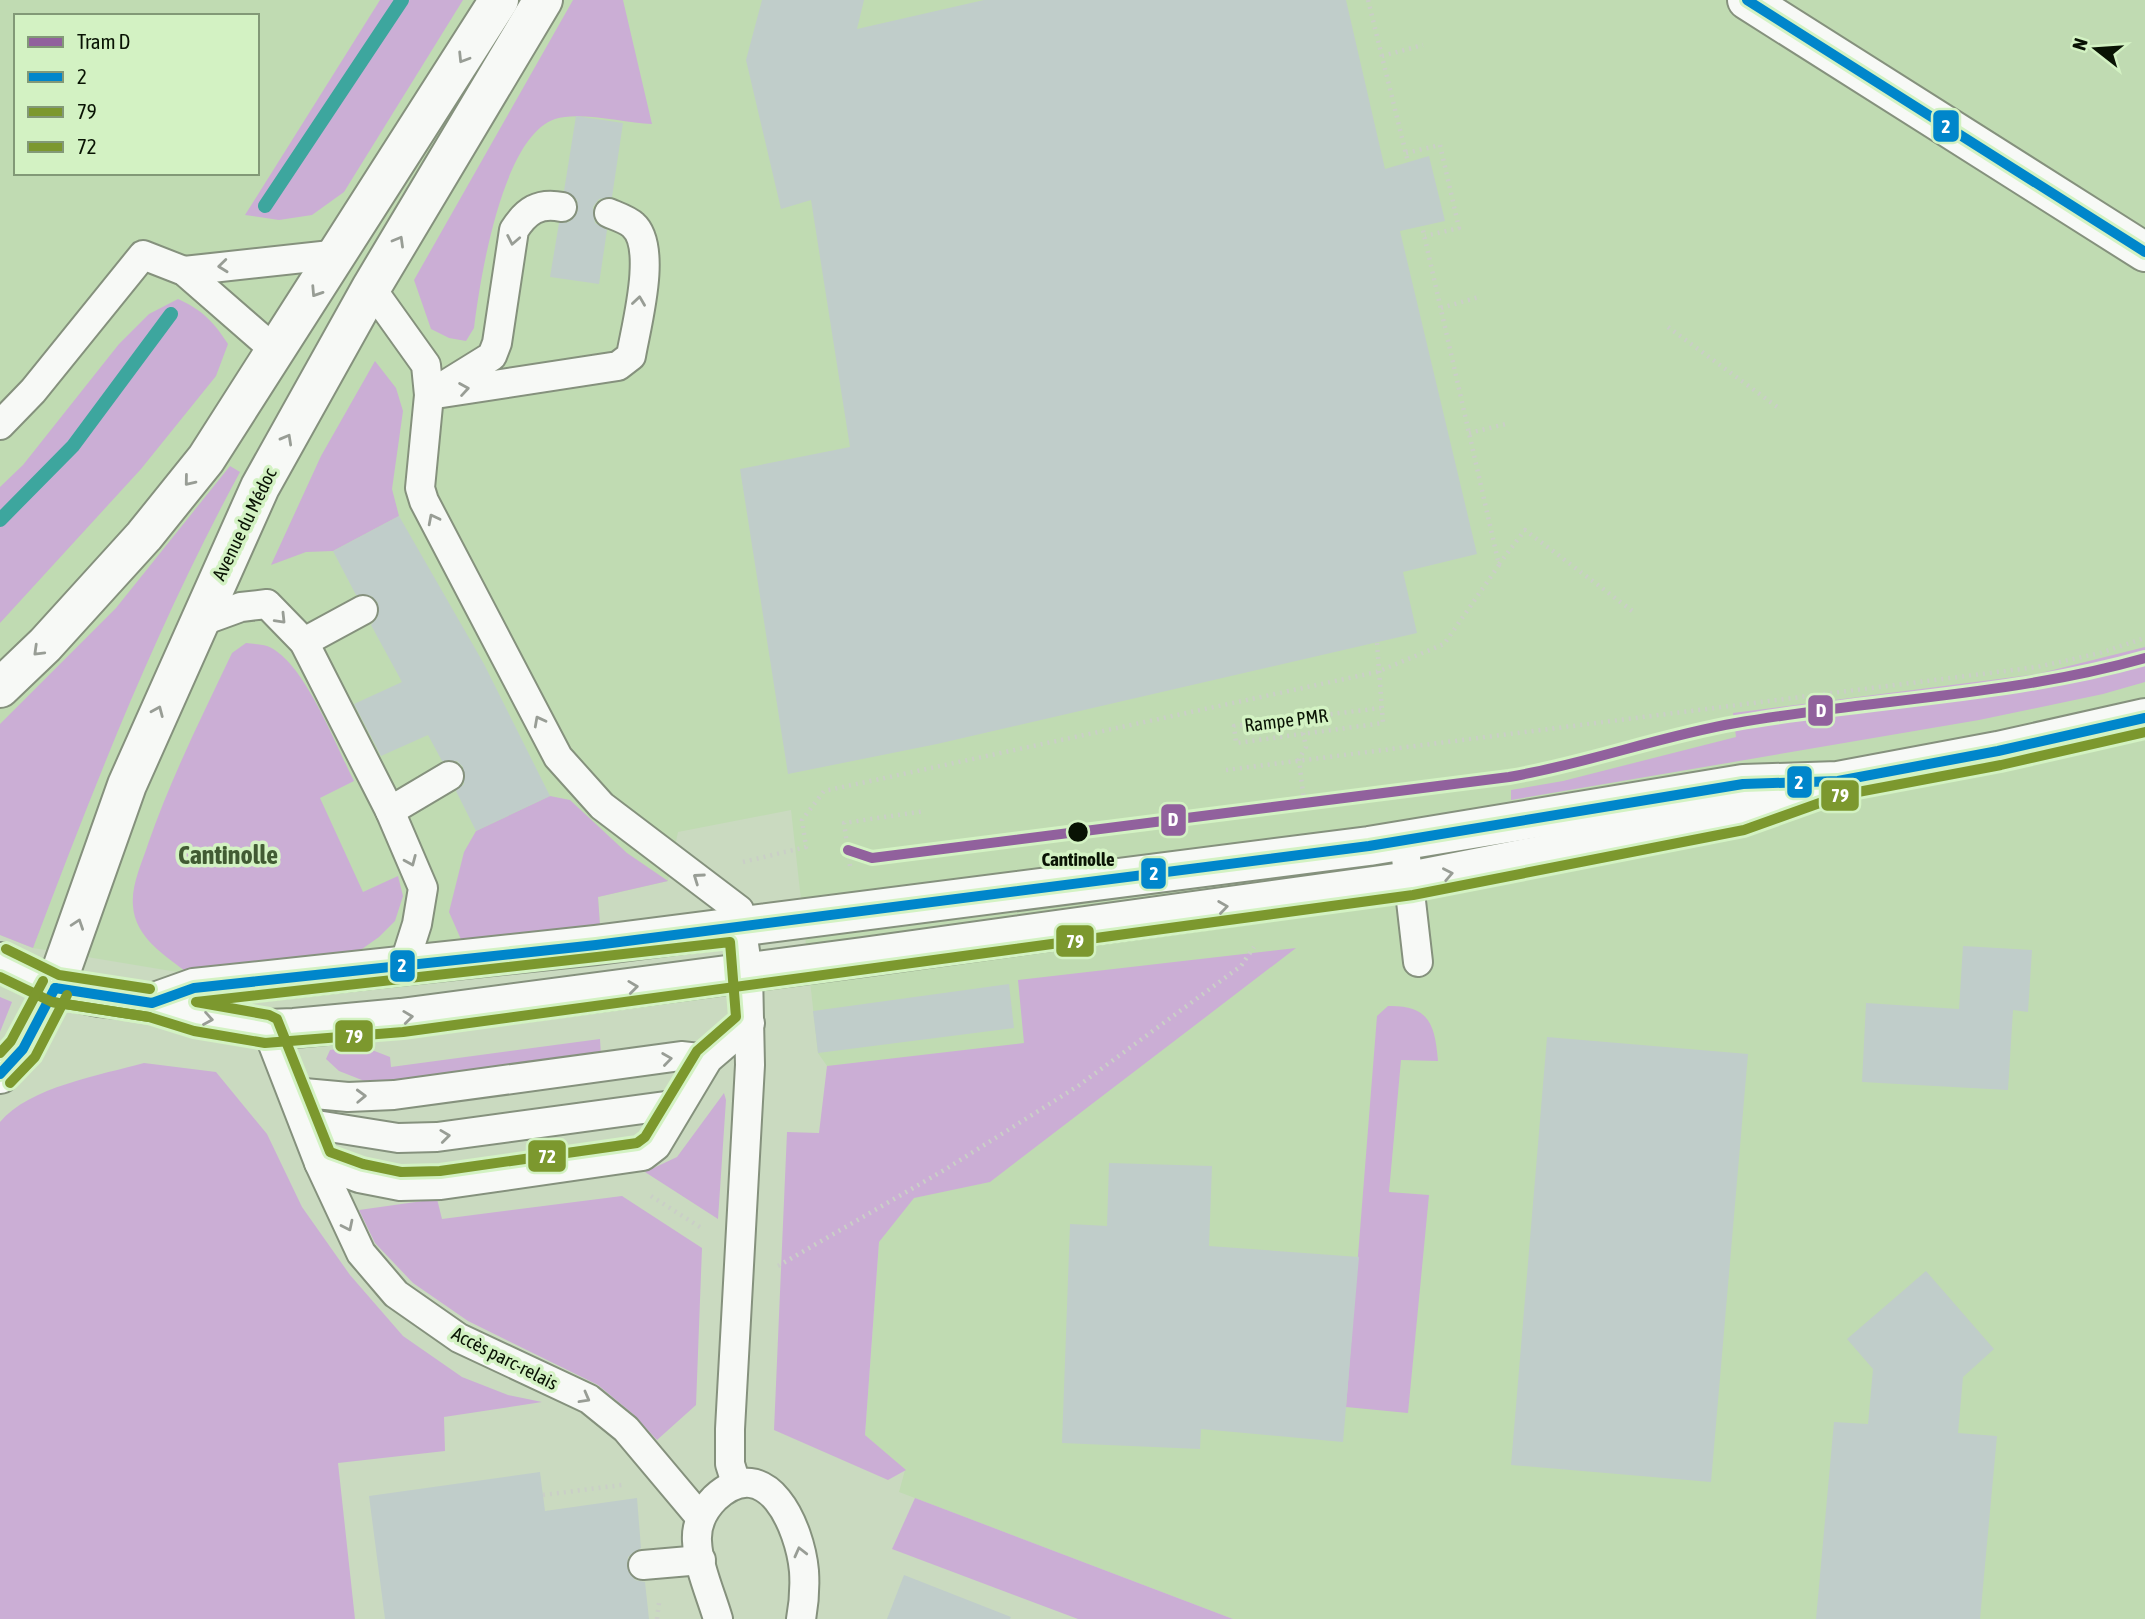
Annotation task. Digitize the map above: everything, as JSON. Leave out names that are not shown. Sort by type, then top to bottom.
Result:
[{"type":"street","points":[[0,688],[44,645],[144,536],[206,459],[340,254],[499,0]]},
{"type":"street","name":"Avenue du Médoc","points":[[0,1074],[23,1049],[55,988],[127,785],[197,623],[260,487],[371,288],[543,0]]},
{"type":"street","points":[[1747,0],[2145,252]]},
{"type":"street","points":[[152,1003],[194,988],[743,926],[1404,840],[1742,784],[1838,781],[2010,749],[2145,718]]},
{"type":"street","points":[[0,962],[55,988],[99,997],[152,1003],[196,1017],[267,1029],[401,1018],[1410,881],[1741,816],[1838,781]]},
{"type":"lane","points":[[429,395],[492,356],[497,343],[514,230],[523,215],[538,207],[562,207]]},
{"type":"lane","points":[[429,395],[618,366],[631,356],[646,253],[641,236],[633,224],[609,213]]},
{"type":"lane","points":[[184,271],[340,254]]},
{"type":"lane","points":[[0,425],[33,391],[142,255],[184,271],[276,352]]},
{"type":"lane","points":[[371,288],[426,365],[429,395],[420,488],[443,568],[558,757],[602,806],[648,844],[713,888],[739,910],[748,972],[750,1023],[730,1429],[730,1464],[736,1483]]},
{"type":"lane","points":[[197,623],[241,607],[267,604],[304,642],[390,811],[423,888],[417,924],[404,965]]},
{"type":"lane","points":[[304,642],[363,610]]},
{"type":"lane","points":[[528,751],[558,757]]},
{"type":"lane","points":[[390,811],[449,776]]},
{"type":"lane","points":[[1404,840],[1418,962]]},
{"type":"lane","points":[[319,1163],[359,1178],[400,1186],[441,1185],[643,1156],[656,1146],[708,1059],[750,1023]]},
{"type":"lane","name":"Accès parc-relais","points":[[267,1029],[319,1163],[361,1253],[397,1294],[459,1338],[589,1399],[626,1429],[700,1517]]},
{"type":"lane","points":[[293,1092],[348,1097],[394,1095],[681,1056],[708,1059]]},
{"type":"lane","points":[[304,1123],[398,1138],[437,1137],[680,1104]]},
{"type":"lane","points":[[718,1619],[697,1541],[700,1517],[710,1503],[736,1483],[755,1483],[770,1491],[789,1516],[804,1569],[801,1619]]},
{"type":"lane","points":[[643,1565],[701,1560]]},
{"type":"path","points":[[1368,0],[1408,162]]},
{"type":"path","points":[[1382,56],[1423,45]]},
{"type":"path","points":[[1406,153],[1440,145],[1460,228],[1425,236]]},
{"type":"path","points":[[1422,226],[1499,565]]},
{"type":"path","points":[[1441,308],[1479,297]]},
{"type":"path","points":[[1668,327],[1780,409]]},
{"type":"path","points":[[1469,433],[1506,424]]},
{"type":"path","points":[[713,888],[735,864],[806,847],[802,820],[824,791],[1377,672],[1444,644],[1525,530],[1635,612]]},
{"type":"path","points":[[1226,770],[2036,667],[2101,653],[2145,638]]},
{"type":"path","points":[[1299,760],[1306,747],[1303,733],[1383,723],[1377,672],[1377,643]]},
{"type":"path","name":"Rampe PMR","points":[[1303,733],[1236,743],[1234,726],[1381,708]]},
{"type":"path","points":[[844,823],[925,811]]},
{"type":"path","points":[[774,1268],[935,1176],[1078,1086],[1241,966],[1254,948],[1254,936]]},
{"type":"path","points":[[625,1160],[629,1183],[713,1235]]},
{"type":"path","points":[[543,1495],[645,1482],[661,1469]]},
{"type":"shaded area","points":[[0,0],[2145,0],[2145,1619],[1233,1619],[899,1492],[905,1470],[865,1435],[879,1242],[827,1066],[818,1053],[791,810],[678,832],[668,881],[598,897],[600,925],[189,974],[33,948],[0,935]]},
{"type":"shaded area","points":[[380,0],[463,0],[344,192],[312,215],[279,220],[245,215]]},
{"type":"shaded area","points":[[573,0],[623,0],[652,124],[576,116],[555,119],[537,131],[521,152],[497,212],[488,245],[474,328],[466,341],[449,338],[431,329],[414,280]]},
{"type":"shaded area","points":[[178,299],[206,317],[228,344],[216,376],[141,469],[0,623],[0,487],[23,465],[119,344],[149,314]]},
{"type":"shaded area","points":[[375,361],[396,388],[403,411],[392,489],[399,516],[333,551],[306,552],[271,565],[321,456]]},
{"type":"shaded area","points":[[230,466],[240,472],[154,647],[33,948],[0,935],[0,724],[116,608]]},
{"type":"shaded area","points":[[246,643],[267,646],[281,654],[294,668],[318,706],[354,781],[320,798],[363,892],[398,876],[403,896],[395,921],[379,937],[352,956],[189,974],[153,945],[139,928],[133,906],[134,890],[157,819],[187,747],[232,653]]},
{"type":"shaded area","points":[[2145,647],[2145,682],[2103,694],[1979,720],[1511,800],[1511,790],[1563,781],[1736,737],[1733,713],[2037,674]]},
{"type":"shaded area","points":[[550,796],[570,800],[627,853],[668,881],[598,897],[600,925],[463,944],[449,912],[464,852],[476,831]]},
{"type":"shaded area","points":[[1296,948],[990,1182],[914,1198],[879,1242],[865,1435],[906,1470],[888,1480],[774,1430],[787,1132],[819,1133],[827,1066],[1024,1043],[1018,980]]},
{"type":"shaded area","points":[[0,997],[12,1002],[0,1032]]},
{"type":"shaded area","points":[[1388,1006],[1413,1009],[1427,1019],[1435,1037],[1438,1061],[1401,1060],[1389,1192],[1429,1195],[1408,1413],[1346,1407],[1377,1016]]},
{"type":"shaded area","points":[[600,1039],[601,1056],[372,1084],[339,1071],[326,1059],[330,1050],[359,1045],[390,1057],[391,1067]]},
{"type":"shaded area","points":[[144,1063],[216,1072],[267,1134],[302,1207],[350,1275],[403,1336],[462,1377],[508,1395],[542,1402],[444,1417],[445,1451],[338,1463],[355,1619],[0,1619],[0,1122],[13,1110],[47,1091]]},
{"type":"shaded area","points":[[724,1093],[726,1100],[718,1219],[645,1172],[677,1157]]},
{"type":"shaded area","points":[[622,1196],[702,1248],[696,1405],[657,1440],[633,1414],[598,1385],[468,1321],[413,1283],[375,1243],[359,1210],[437,1199],[442,1219]]},
{"type":"shaded area","points":[[915,1498],[1233,1619],[1078,1619],[892,1549]]},
{"type":"building","points":[[762,0],[864,0],[857,29],[984,0],[1346,0],[1385,169],[1429,156],[1445,221],[1400,231],[1477,554],[1403,572],[1417,633],[937,744],[788,774],[740,469],[850,447],[811,200],[781,209],[746,60]]},
{"type":"building","points":[[576,116],[623,123],[612,197],[599,199],[593,207],[595,223],[607,230],[599,284],[550,277],[559,223],[569,222],[578,210],[577,200],[564,191]]},
{"type":"building","points":[[399,516],[484,664],[550,796],[476,831],[456,791],[464,784],[463,767],[457,761],[442,761],[428,735],[381,756],[354,704],[402,682],[371,625],[377,618],[378,603],[371,596],[356,595],[333,551]]},
{"type":"building","points":[[1963,946],[2032,950],[2028,1012],[2013,1010],[2008,1090],[1862,1082],[1866,1003],[1959,1009]]},
{"type":"building","points":[[1009,984],[1014,1028],[818,1053],[813,1011]]},
{"type":"building","points":[[1547,1037],[1748,1054],[1711,1482],[1511,1465]]},
{"type":"building","points":[[1109,1163],[1212,1166],[1209,1246],[1359,1257],[1343,1442],[1201,1429],[1200,1449],[1062,1443],[1070,1224],[1107,1226]]},
{"type":"building","points":[[1926,1271],[1994,1349],[1963,1377],[1958,1433],[1997,1436],[1980,1619],[1816,1619],[1834,1422],[1868,1424],[1873,1369],[1847,1339]]},
{"type":"building","points":[[540,1472],[545,1511],[637,1498],[641,1548],[628,1557],[627,1567],[635,1580],[645,1582],[649,1619],[385,1619],[369,1496]]},
{"type":"building","points":[[904,1575],[1011,1617],[887,1619]]},
{"type":"waterway","points":[[265,206],[402,0]]},
{"type":"waterway","points":[[0,520],[73,446],[171,314]]},
{"type":"tram line","name":"D","points":[[848,850],[872,858],[1509,777],[1736,723],[2044,681],[2145,658]]},
{"type":"transit line","name":"2","points":[[1747,0],[2145,252]]},
{"type":"transit line","name":"2","points":[[55,988],[152,1003],[194,988],[596,945],[1369,846],[1743,784],[1838,781],[1998,751],[2145,718]]},
{"type":"transit line","name":"79","points":[[0,977],[52,1002],[149,1017],[194,1031],[265,1043],[403,1032],[1413,895],[1744,830],[1842,795],[2001,765],[2145,732]]},
{"type":"transit line","name":"72","points":[[730,942],[736,1017],[697,1051],[645,1137],[637,1143],[440,1171],[401,1172],[363,1164],[330,1152],[277,1019],[269,1015],[196,1002],[730,942]]},
{"type":"transit line","name":"72","points":[[6,949],[59,975],[150,989]]},
{"type":"transit line","name":"72","points":[[0,1053],[11,1041],[43,981]]},
{"type":"transit line","name":"2","points":[[0,1074],[23,1049],[55,988]]},
{"type":"transit line","name":"79","points":[[10,1083],[35,1057],[67,995]]},
{"type":"transit line","name":"72","points":[[52,1002],[149,1017]]},
{"type":"place","name":"Cantinolle","points":[[1078,832]]},
{"type":"district","name":"Cantinolle","points":[[228,855]]}]
